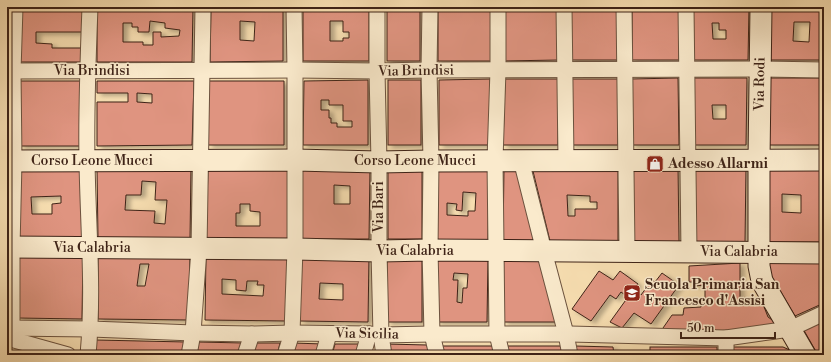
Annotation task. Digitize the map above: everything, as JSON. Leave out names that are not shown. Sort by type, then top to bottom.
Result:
[{"type":"street","points":[[15,7],[10,71],[11,160],[9,331],[68,355]]},
{"type":"street","points":[[88,355],[91,329],[87,161],[90,7]]},
{"type":"street","points":[[189,355],[193,333],[199,249],[204,7]]},
{"type":"street","points":[[285,355],[292,332],[295,160],[294,7]]},
{"type":"street","name":"Via Bari","points":[[375,334],[379,251],[377,7]]},
{"type":"street","points":[[430,7],[430,250],[432,334],[437,355]]},
{"type":"street","points":[[498,7],[498,70],[495,160],[496,251],[497,334],[502,355]]},
{"type":"street","points":[[564,7],[566,160]]},
{"type":"street","points":[[624,7],[627,252]]},
{"type":"street","points":[[686,7],[690,252]]},
{"type":"street","name":"Via Rodi","points":[[761,7],[759,266],[762,281],[805,355]]},
{"type":"street","name":"Via Brindisi","points":[[10,71],[377,71],[565,69],[824,70]]},
{"type":"street","name":"Corso Leone Mucci","points":[[11,160],[295,160],[379,162],[431,160],[824,160]]},
{"type":"street","points":[[521,160],[566,334],[570,355]]},
{"type":"street","name":"Via Calabria","points":[[10,248],[824,253]]},
{"type":"street","name":"Via Sicilia","points":[[9,331],[91,329],[252,334],[292,332],[329,334],[566,334],[726,338],[790,329],[824,313]]},
{"type":"street","points":[[245,355],[252,334]]},
{"type":"street","points":[[323,355],[329,334]]},
{"type":"street","points":[[363,355],[375,334]]},
{"type":"street","points":[[375,334],[384,355]]},
{"type":"street","points":[[726,338],[726,355]]},
{"type":"building","points":[[21,7],[83,7],[83,32],[36,32],[36,43],[52,44],[52,48],[83,48],[83,62],[20,62]]},
{"type":"building","points":[[97,7],[193,7],[192,62],[97,62]],"holes":[[[150,21],[165,23],[165,28],[180,30],[179,36],[161,37],[161,32],[153,32],[153,45],[143,45],[143,42],[123,42],[123,23],[132,23],[132,27],[138,27],[138,32],[149,32]]]},
{"type":"building","points":[[211,7],[283,7],[283,61],[210,62]],"holes":[[[240,21],[255,22],[254,41],[240,40]]]},
{"type":"building","points":[[303,7],[369,7],[369,61],[303,61]],"holes":[[[330,21],[343,21],[343,32],[349,32],[349,38],[343,38],[343,41],[330,41]]]},
{"type":"building","points":[[387,7],[420,7],[420,61],[387,61]]},
{"type":"building","points":[[438,7],[491,7],[491,61],[438,61]]},
{"type":"building","points":[[504,7],[558,7],[558,60],[503,61]]},
{"type":"building","points":[[571,7],[619,7],[619,60],[570,60]]},
{"type":"building","points":[[632,7],[679,7],[679,60],[632,60]]},
{"type":"building","points":[[692,7],[749,7],[748,60],[692,60]],"holes":[[[712,23],[719,23],[719,30],[726,30],[726,39],[713,39]]]},
{"type":"building","points":[[768,7],[823,7],[822,60],[766,60]],"holes":[[[794,22],[810,22],[809,42],[793,41]]]},
{"type":"building","points":[[678,78],[679,145],[631,145],[630,79]]},
{"type":"building","points":[[692,78],[747,78],[746,145],[692,145]],"holes":[[[712,105],[726,105],[726,119],[713,119]]]},
{"type":"building","points":[[767,78],[822,78],[822,145],[767,145]]},
{"type":"building","points":[[490,79],[490,145],[439,145],[439,80]]},
{"type":"building","points":[[505,79],[559,79],[558,145],[503,145]]},
{"type":"building","points":[[570,79],[618,79],[618,145],[570,145]]},
{"type":"building","points":[[368,80],[368,145],[303,145],[304,81]],"holes":[[[321,100],[329,100],[329,105],[343,105],[343,121],[352,121],[352,127],[337,127],[337,123],[331,123],[331,118],[329,118],[329,110],[321,110]]]},
{"type":"building","points":[[388,80],[421,80],[421,145],[388,145]]},
{"type":"building","points":[[20,81],[83,81],[83,146],[20,146]]},
{"type":"building","points":[[97,81],[194,81],[192,145],[97,146],[97,102],[128,102],[128,93],[97,93]],"holes":[[[137,93],[152,94],[152,103],[137,102]]]},
{"type":"building","points":[[209,81],[284,81],[284,145],[208,145]]},
{"type":"building","points":[[489,167],[488,240],[437,240],[438,168]],"holes":[[[463,192],[476,193],[475,211],[468,211],[468,216],[447,215],[447,203],[457,204],[456,210],[462,211]]]},
{"type":"building","points":[[532,167],[618,168],[618,242],[550,241]],"holes":[[[567,195],[590,196],[590,202],[597,202],[597,209],[575,209],[575,216],[568,216]]]},
{"type":"building","points":[[678,167],[679,242],[631,242],[631,168]]},
{"type":"building","points":[[692,167],[746,167],[745,242],[693,242]]},
{"type":"building","points":[[765,167],[820,167],[820,242],[764,242]],"holes":[[[782,194],[801,195],[801,213],[782,212]]]},
{"type":"building","points":[[191,168],[190,238],[98,238],[97,169]],"holes":[[[142,181],[156,182],[155,200],[167,200],[165,224],[154,223],[155,211],[125,210],[126,195],[141,195]]]},
{"type":"building","points":[[208,168],[289,168],[288,239],[206,238]],"holes":[[[240,204],[250,204],[250,211],[260,212],[260,226],[236,226],[236,213],[240,213]]]},
{"type":"building","points":[[299,168],[370,168],[369,239],[299,239]],"holes":[[[334,185],[350,186],[350,204],[334,204]]]},
{"type":"building","points":[[388,168],[422,168],[422,239],[388,239]]},
{"type":"building","points":[[504,168],[519,168],[537,241],[503,240]]},
{"type":"building","points":[[20,169],[83,169],[83,238],[19,237]],"holes":[[[61,196],[61,203],[52,204],[52,214],[32,214],[31,197]]]},
{"type":"building","points":[[19,252],[83,253],[82,319],[18,318]]},
{"type":"building","points":[[98,253],[190,253],[189,320],[98,319]],"holes":[[[140,264],[149,264],[145,286],[137,286]]]},
{"type":"building","points":[[206,253],[288,254],[287,321],[205,320]],"holes":[[[222,279],[236,280],[236,290],[246,291],[247,281],[258,281],[257,285],[264,285],[263,296],[222,294]]]},
{"type":"building","points":[[300,254],[369,255],[368,322],[300,321]],"holes":[[[320,283],[343,284],[343,300],[319,299]]]},
{"type":"building","points":[[387,255],[422,255],[422,322],[387,322]]},
{"type":"building","points":[[437,255],[488,256],[487,322],[436,322]],"holes":[[[454,273],[468,274],[467,288],[463,288],[462,303],[457,302],[458,280],[453,280]]]},
{"type":"building","points":[[503,256],[540,256],[556,322],[503,322]]},
{"type":"building","points":[[824,256],[824,303],[795,316],[768,270],[765,259]]},
{"type":"building","points":[[740,263],[740,297],[761,299],[768,317],[782,327],[727,334],[663,333],[663,328],[672,315],[683,315],[684,308],[701,307],[702,299],[705,300],[705,285],[695,286],[695,282],[689,282],[689,266]]},
{"type":"building","name":"Scuola Primaria San Francesco d'Assisi","points":[[599,271],[613,280],[620,271],[638,284],[634,290],[641,295],[652,280],[655,282],[662,273],[679,285],[651,324],[634,313],[622,328],[610,322],[628,297],[621,292],[616,299],[610,295],[591,321],[572,309]]},
{"type":"building","points":[[824,317],[824,355],[818,355],[802,327]]},
{"type":"building","points":[[96,340],[186,342],[183,355],[95,355]]},
{"type":"building","points":[[199,342],[243,343],[239,355],[196,355]]},
{"type":"building","points":[[256,343],[280,343],[277,355],[252,355]]},
{"type":"building","points":[[293,343],[323,344],[319,355],[290,355]]},
{"type":"building","points":[[335,344],[363,344],[360,355],[332,355]]},
{"type":"building","points":[[386,344],[427,345],[429,355],[389,355]]},
{"type":"building","points":[[442,346],[494,346],[496,355],[444,355]]},
{"type":"building","points":[[506,346],[561,346],[563,355],[508,355]]},
{"type":"building","points":[[575,346],[613,347],[614,355],[577,355]]},
{"type":"building","points":[[650,347],[717,347],[717,355],[650,355]]},
{"type":"building","points":[[731,347],[783,347],[792,351],[794,355],[731,355]]},
{"type":"building","points":[[7,349],[18,352],[32,355],[7,355]]},
{"type":"place","name":"Adesso Allarmi","points":[[655,164]]},
{"type":"place","name":"Scuola Primaria San Francesco d'Assisi","points":[[632,293]]}]
